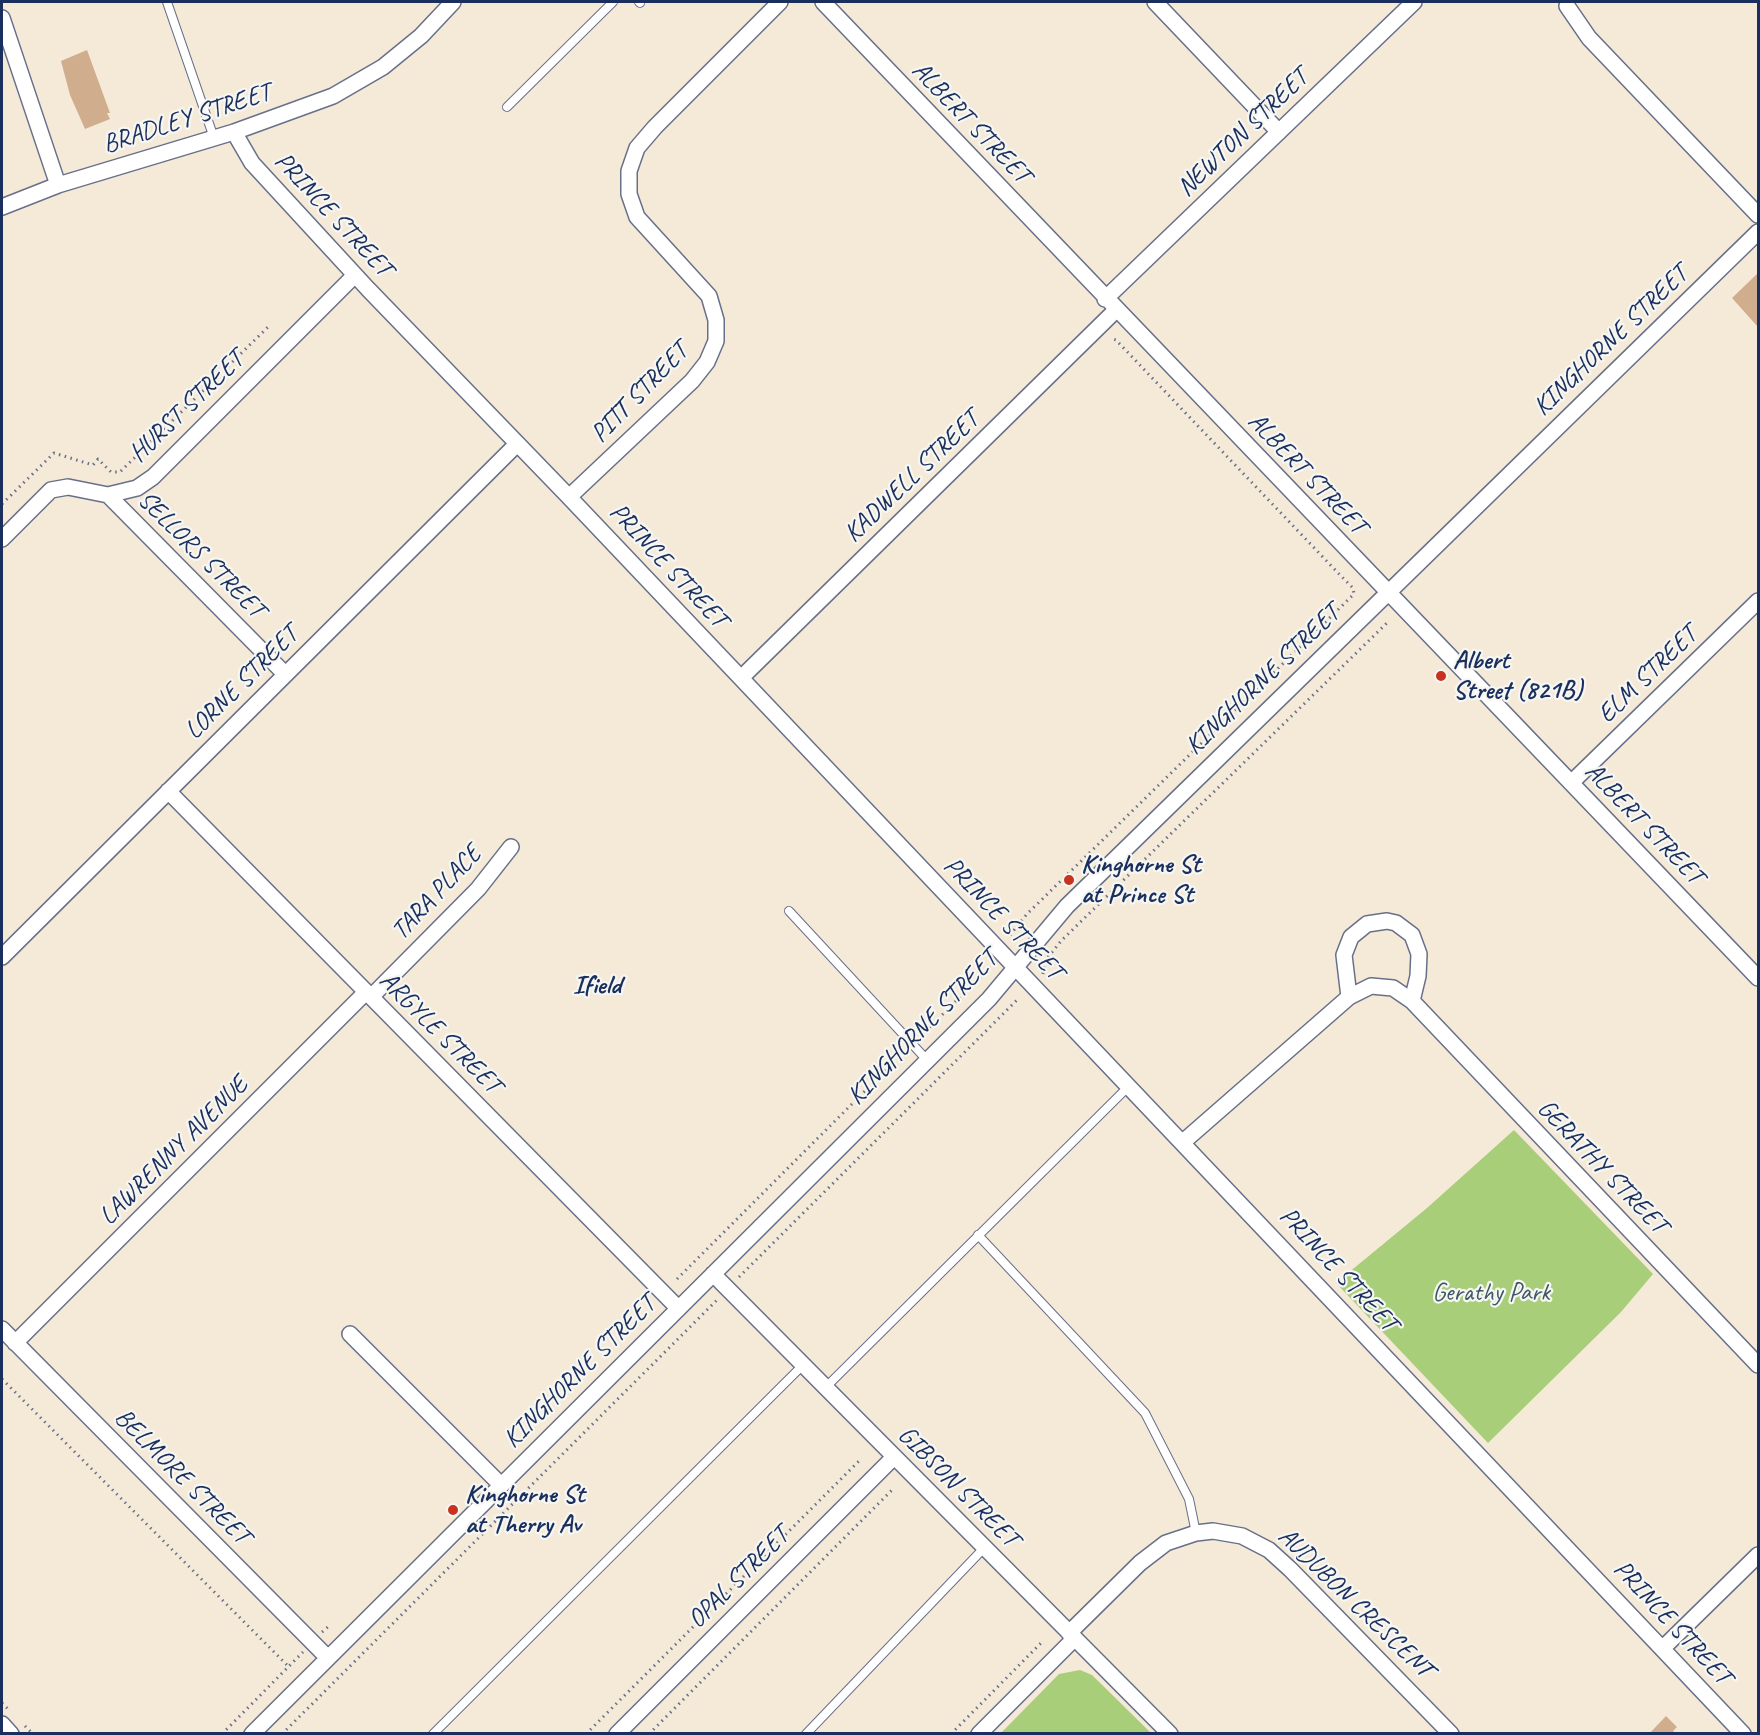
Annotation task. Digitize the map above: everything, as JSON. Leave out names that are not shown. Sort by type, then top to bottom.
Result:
[{"type":"street","name":"BRADLEY STREET","points":[[2,207],[58,185],[234,132],[333,96],[383,67],[421,36],[453,2]]},
{"type":"street","name":"PITT STREET","points":[[569,497],[692,381],[707,362],[716,341],[716,320],[709,296],[637,217],[629,194],[628,171],[637,148],[655,127],[780,2]]},
{"type":"street","name":"ALBERT STREET","points":[[823,2],[1105,299],[1758,978]]},
{"type":"street","points":[[1155,2],[1279,132]]},
{"type":"street","name":"NEWTON STREET","points":[[1105,299],[1413,2]]},
{"type":"street","points":[[1567,6],[1589,38],[1758,215]]},
{"type":"street","points":[[2,18],[58,185]]},
{"type":"street","name":"PRINCE STREET","points":[[234,132],[252,163],[355,275],[1130,1086],[1743,1734]]},
{"type":"street","name":"KINGHORNE STREET","points":[[252,1734],[927,1060],[1016,968],[1066,906],[1758,232]]},
{"type":"street","name":"HURST STREET","points":[[2,539],[51,490],[68,487],[108,495],[137,488],[153,477],[355,275]]},
{"type":"street","name":"KADWELL STREET","points":[[741,678],[1116,310]]},
{"type":"street","name":"LORNE STREET","points":[[2,957],[516,444]]},
{"type":"street","name":"SELLORS STREET","points":[[108,495],[285,674]]},
{"type":"street","name":"ELM STREET","points":[[1571,783],[1758,601]]},
{"type":"street","name":"ARGYLE STREET","points":[[168,790],[678,1308]]},
{"type":"street","name":"TARA PLACE","points":[[369,995],[478,890],[511,847]]},
{"type":"street","points":[[1349,997],[1344,955],[1351,937],[1367,924],[1387,921],[1396,923],[1412,935],[1419,954],[1418,976],[1412,1001]]},
{"type":"street","name":"GERATHY STREET","points":[[1183,1142],[1349,997],[1371,986],[1383,986],[1403,993],[1758,1365]]},
{"type":"street","name":"LAWRENNY AVENUE","points":[[15,1343],[369,995]]},
{"type":"street","name":"GIBSON STREET","points":[[713,1274],[1170,1734]]},
{"type":"street","name":"BELMORE STREET","points":[[2,1329],[328,1658]]},
{"type":"street","points":[[350,1334],[501,1485]]},
{"type":"street","name":"OPAL STREET","points":[[617,1734],[894,1457]]},
{"type":"street","name":"AUDUBON CRESCENT","points":[[979,1734],[1152,1551],[1166,1543],[1196,1533],[1213,1531],[1242,1536],[1269,1550],[1436,1716],[1451,1734]]},
{"type":"street","points":[[1663,1648],[1758,1555]]},
{"type":"street","points":[[2,1724],[10,1734]]},
{"type":"lane","points":[[167,2],[214,138]]},
{"type":"lane","points":[[507,107],[613,2]]},
{"type":"lane","points":[[789,911],[927,1060]]},
{"type":"lane","points":[[826,1387],[1130,1086]]},
{"type":"lane","points":[[978,1235],[1145,1413],[1189,1499],[1196,1533]]},
{"type":"lane","points":[[433,1734],[803,1365]]},
{"type":"lane","points":[[806,1734],[985,1547]]},
{"type":"path","points":[[2,504],[54,453],[93,465],[98,459],[111,472],[120,472],[268,327]]},
{"type":"path","points":[[1010,935],[1027,914],[1354,594],[1353,588],[1116,340],[1109,338],[1103,342]]},
{"type":"path","points":[[1043,974],[1045,961],[1061,941],[1389,621]]},
{"type":"path","points":[[677,1279],[991,966]]},
{"type":"path","points":[[738,1278],[1019,998]]},
{"type":"path","points":[[282,1734],[718,1299]]},
{"type":"path","points":[[2,1379],[289,1667],[222,1734]]},
{"type":"path","points":[[586,1734],[861,1459]]},
{"type":"path","points":[[648,1734],[894,1488]]},
{"type":"path","points":[[951,1734],[1042,1642]]},
{"type":"green space","name":"Gerathy Park","points":[[1514,1130],[1653,1274],[1621,1312],[1488,1443],[1336,1283],[1427,1208]]},
{"type":"green space","points":[[1080,1670],[1092,1675],[1151,1733],[1001,1733],[1059,1674]]},
{"type":"building","points":[[87,50],[110,113],[107,113],[110,119],[85,129],[70,95],[61,61]]},
{"type":"building","points":[[1758,273],[1758,327],[1732,298]]},
{"type":"building","points":[[1666,1716],[1677,1727],[1673,1731],[1676,1734],[1649,1734]]},
{"type":"place","name":"Albert Street (821B)","points":[[1441,676]]},
{"type":"place","name":"Kinghorne St at Prince St","points":[[1069,880]]},
{"type":"place","name":"Kinghorne St at Therry Av","points":[[453,1510]]},
{"type":"district","name":"Ifield","points":[[597,986]]}]
